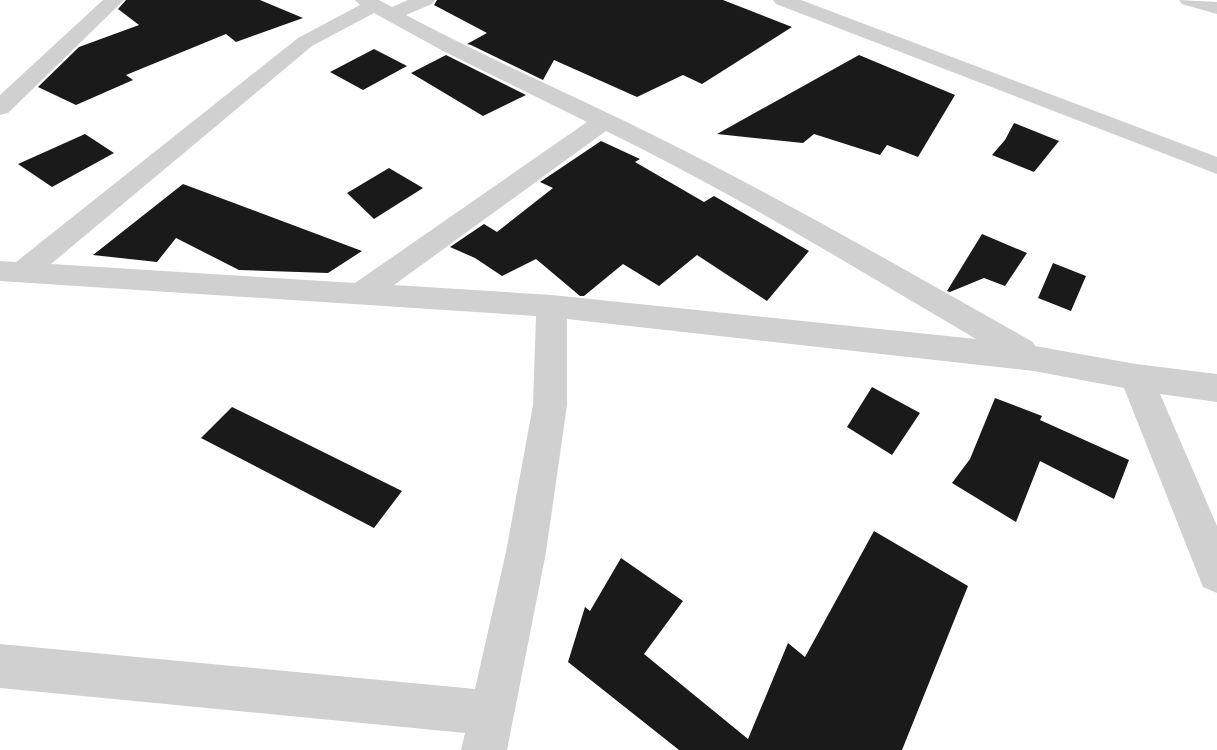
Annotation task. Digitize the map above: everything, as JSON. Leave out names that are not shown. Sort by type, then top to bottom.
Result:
[{"type":"street","points":[[0,108],[114,0]]},
{"type":"street","points":[[11,272],[305,42],[377,6],[425,0]]},
{"type":"street","points":[[783,0],[1217,166]]},
{"type":"street","points":[[1189,0],[1217,8]]},
{"type":"street","points":[[377,6],[450,46],[604,121],[838,245],[1034,358]]},
{"type":"street","points":[[362,292],[604,121]]},
{"type":"street","points":[[11,272],[362,292],[552,306],[1034,358],[1136,377],[1217,388]]},
{"type":"street","points":[[0,666],[488,731],[526,552],[550,405],[552,306]]},
{"type":"street","points":[[1136,377],[1217,573]]},
{"type":"building","points":[[126,0],[260,0],[303,18],[236,42],[226,34],[126,75],[133,80],[76,105],[38,87],[79,47],[139,25],[118,9]]},
{"type":"building","points":[[437,0],[723,0],[792,27],[702,84],[683,75],[637,97],[554,60],[543,80],[467,44],[487,33],[434,5]]},
{"type":"building","points":[[374,49],[407,66],[363,90],[330,72]]},
{"type":"building","points":[[446,55],[526,95],[483,116],[411,73]]},
{"type":"building","points":[[859,55],[955,95],[918,157],[887,145],[880,155],[814,134],[803,143],[717,134]]},
{"type":"building","points":[[1014,123],[1059,141],[1034,172],[992,155],[1005,140]]},
{"type":"building","points":[[85,134],[114,153],[52,187],[18,164]]},
{"type":"building","points":[[601,141],[640,159],[635,162],[704,202],[714,196],[809,251],[767,301],[697,255],[659,286],[623,264],[584,296],[580,296],[536,259],[502,276],[475,258],[450,247],[484,224],[497,232],[553,188],[540,182]]},
{"type":"building","points":[[389,168],[423,188],[374,219],[347,193]]},
{"type":"building","points":[[183,184],[362,251],[328,273],[239,270],[176,238],[157,262],[93,255]]},
{"type":"building","points":[[982,234],[1027,253],[1005,286],[984,278],[950,292],[947,291]]},
{"type":"building","points":[[1053,263],[1086,276],[1071,311],[1038,298]]},
{"type":"building","points":[[872,387],[920,413],[892,455],[847,427]]},
{"type":"building","points":[[995,398],[1042,416],[1040,420],[1129,460],[1114,499],[1040,461],[1016,522],[952,483],[970,459]]},
{"type":"building","points":[[232,407],[402,491],[374,528],[201,438]]},
{"type":"building","points":[[874,531],[968,586],[902,750],[679,750],[568,662],[585,607],[590,611],[621,558],[683,601],[644,654],[748,739],[788,643],[805,657]]}]
